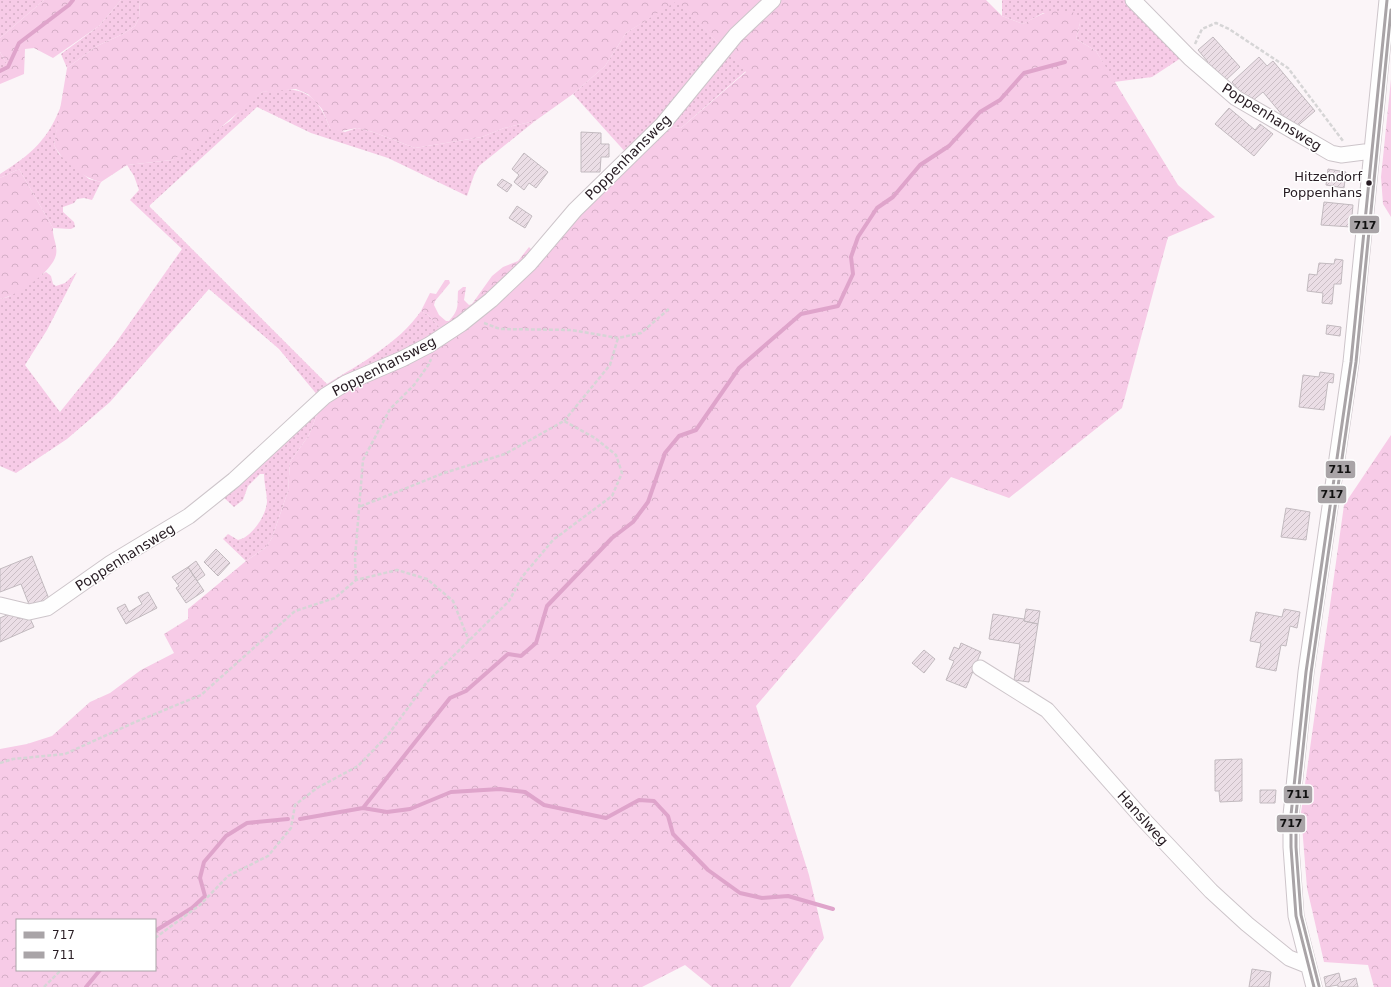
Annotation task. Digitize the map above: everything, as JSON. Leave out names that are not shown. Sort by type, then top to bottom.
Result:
[{"type":"street","name":"Poppenhansweg","points":[[0,605],[29,612],[47,608],[105,568],[188,516],[234,480],[326,396],[346,383],[402,359],[438,339],[491,300],[514,279],[575,210],[652,135],[680,104],[736,35],[773,0]]},
{"type":"street","name":"Poppenhansweg","points":[[1134,0],[1190,58],[1236,98],[1319,147],[1336,155],[1372,151]]},
{"type":"street","points":[[1314,987],[1296,916],[1291,847],[1291,815],[1306,672],[1351,362],[1387,0]]},
{"type":"street","name":"Hanslweg","points":[[980,668],[1047,710],[1144,820],[1211,891],[1247,924],[1289,958],[1304,964],[1308,962]]},
{"type":"path","points":[[1190,58],[1196,38],[1202,28],[1216,23],[1229,29],[1288,68],[1344,142],[1347,154]]},
{"type":"path","points":[[468,318],[500,329],[571,330],[618,338],[641,333],[670,308]]},
{"type":"path","points":[[359,507],[444,473],[505,454],[564,421],[610,364],[618,338]]},
{"type":"path","points":[[356,580],[355,558],[363,460],[390,409],[414,385],[429,364],[438,339]]},
{"type":"path","points":[[156,937],[200,905],[228,876],[268,856],[291,828],[295,806],[317,788],[358,766],[388,735],[427,682],[509,601],[522,577],[553,540],[612,496],[622,473],[616,455],[595,438],[564,421]]},
{"type":"path","points":[[0,763],[13,759],[65,754],[133,723],[201,695],[295,611],[335,598],[356,580],[397,570],[427,579],[453,601],[470,641]]},
{"type":"path","points":[[44,987],[60,971]]},
{"type":"green space","points":[[0,0],[44,0],[0,38]]},
{"type":"green space","points":[[44,0],[121,0],[99,26],[53,58],[34,48],[25,49],[24,74],[0,84],[0,72],[7,70],[8,66],[0,52],[0,38]]},
{"type":"green space","points":[[121,0],[140,0],[139,18],[135,26],[123,34],[97,46],[67,68],[61,54],[99,26]]},
{"type":"green space","points":[[140,0],[768,0],[721,46],[677,1],[626,33],[605,66],[573,94],[535,121],[504,128],[482,137],[415,148],[373,132],[357,128],[336,132],[330,128],[322,109],[308,94],[296,89],[262,92],[200,145],[172,160],[127,165],[101,182],[87,177],[74,168],[68,163],[54,145],[67,68],[97,46],[123,34],[135,26],[139,18]]},
{"type":"green space","points":[[677,0],[721,46],[628,155],[573,94],[605,66],[626,33]]},
{"type":"green space","points":[[776,0],[986,0],[1002,16],[1023,24],[1047,12],[1073,12],[1080,23],[1076,39],[1096,51],[1178,185],[1215,217],[1168,237],[1122,408],[1009,498],[951,477],[756,706],[809,875],[824,938],[790,987],[712,987],[685,965],[642,987],[0,987],[0,749],[27,744],[52,736],[90,702],[110,693],[141,670],[174,653],[164,634],[188,619],[188,609],[246,561],[265,548],[272,538],[288,491],[290,462],[309,435],[322,402],[431,347],[665,126],[681,128],[746,72],[726,50]]},
{"type":"green space","points":[[1002,0],[1130,0],[1184,56],[1152,77],[1114,82],[1096,51],[1076,39],[1080,23],[1043,13],[1023,24],[1002,16]]},
{"type":"green space","points":[[726,50],[746,71],[681,128],[665,126]]},
{"type":"green space","points":[[0,52],[8,66],[7,70],[0,72]]},
{"type":"green space","points":[[1391,79],[1391,217],[1383,204],[1381,177]]},
{"type":"green space","points":[[282,89],[300,92],[313,99],[322,111],[330,128],[345,132],[357,128],[373,132],[415,148],[482,137],[504,128],[535,121],[479,166],[474,175],[467,196],[388,158],[311,133],[257,107],[149,206],[327,384],[390,343],[412,323],[421,311],[428,315],[443,331],[319,397],[279,349],[209,289],[110,402],[67,439],[16,473],[0,466],[0,299],[8,297],[46,272],[51,276],[53,284],[56,286],[65,283],[77,272],[47,330],[25,365],[60,412],[115,344],[182,249],[130,200],[139,190],[134,176],[127,165],[172,160],[230,121],[246,104],[262,92]]},
{"type":"green space","points":[[62,103],[54,145],[59,154],[89,179],[101,182],[92,200],[84,198],[77,199],[74,203],[63,207],[63,212],[74,222],[75,227],[71,229],[53,228],[19,169],[0,178],[0,174],[21,160],[45,136],[57,116]]},
{"type":"green space","points":[[19,169],[53,228],[56,255],[48,269],[41,276],[24,288],[0,299],[0,178]]},
{"type":"green space","points":[[529,247],[534,252],[527,260],[443,331],[428,315],[421,311],[430,293],[436,294],[445,280],[449,280],[450,283],[435,301],[434,305],[439,315],[446,321],[449,321],[453,317],[456,310],[458,303],[458,291],[463,287],[466,287],[464,300],[469,305],[472,304],[492,276],[503,267],[518,261]]},
{"type":"green space","points":[[322,402],[309,435],[290,462],[288,491],[272,538],[265,548],[246,561],[223,539],[228,534],[238,540],[243,538],[253,531],[261,520],[267,502],[264,474],[260,474],[248,486],[243,500],[234,507],[220,494]]},
{"type":"green space","points":[[1391,435],[1391,987],[1374,987],[1368,965],[1324,962],[1307,888],[1301,813],[1344,505]]},
{"type":"building","points":[[1213,37],[1240,67],[1225,81],[1205,65],[1208,62],[1198,50]]},
{"type":"building","points":[[1259,57],[1267,66],[1273,61],[1315,111],[1294,129],[1263,92],[1250,103],[1232,82]]},
{"type":"building","points":[[1229,108],[1255,130],[1260,124],[1273,134],[1254,156],[1215,124]]},
{"type":"building","points":[[581,132],[601,133],[601,144],[609,144],[609,157],[601,157],[600,172],[581,172]]},
{"type":"building","points":[[524,153],[548,172],[536,188],[529,183],[524,190],[514,182],[519,175],[512,169]]},
{"type":"building","points":[[1328,169],[1346,172],[1344,188],[1326,185]]},
{"type":"building","points":[[502,179],[512,185],[507,192],[497,185]]},
{"type":"building","points":[[1324,202],[1353,205],[1351,227],[1321,225]]},
{"type":"building","points":[[517,206],[532,216],[525,228],[509,218]]},
{"type":"building","points":[[1335,259],[1343,260],[1341,284],[1334,284],[1332,304],[1322,303],[1323,293],[1307,291],[1309,274],[1317,275],[1319,263],[1334,264]]},
{"type":"building","points":[[1327,325],[1341,327],[1340,336],[1326,334]]},
{"type":"building","points":[[1320,372],[1334,374],[1333,383],[1328,382],[1324,410],[1299,407],[1303,375],[1319,377]]},
{"type":"building","points":[[1286,508],[1310,512],[1306,540],[1281,537]]},
{"type":"building","points":[[216,549],[230,563],[218,576],[204,562]]},
{"type":"building","points":[[32,556],[49,599],[30,607],[21,584],[0,592],[0,569]]},
{"type":"building","points":[[196,561],[205,575],[197,581],[188,567]]},
{"type":"building","points":[[188,567],[204,591],[186,603],[176,588],[179,586],[172,577]]},
{"type":"building","points":[[148,592],[157,608],[126,624],[117,608],[125,604],[129,612],[142,604],[138,597]]},
{"type":"building","points":[[1026,609],[1040,611],[1038,624],[1024,621]]},
{"type":"building","points":[[1284,609],[1300,612],[1297,628],[1290,626],[1286,646],[1281,645],[1276,671],[1256,667],[1261,643],[1250,641],[1256,612],[1282,617]]},
{"type":"building","points":[[16,611],[19,619],[28,614],[34,627],[0,642],[0,618]]},
{"type":"building","points":[[993,614],[1024,619],[1024,621],[1038,624],[1029,682],[1014,680],[1020,644],[989,639]]},
{"type":"building","points":[[961,643],[981,652],[966,688],[946,680],[954,661],[949,659],[954,647],[959,649]]},
{"type":"building","points":[[924,650],[935,659],[924,673],[912,663]]},
{"type":"building","points":[[1242,759],[1242,801],[1220,802],[1219,791],[1215,791],[1215,760]]},
{"type":"building","points":[[1260,790],[1276,790],[1275,803],[1260,803]]},
{"type":"building","points":[[1252,969],[1271,972],[1269,987],[1249,987]]},
{"type":"building","points":[[1339,973],[1341,982],[1356,978],[1358,987],[1338,987],[1338,985],[1326,987],[1324,977]]},
{"type":"waterway","points":[[0,71],[8,67],[19,43],[69,5],[73,0]]},
{"type":"waterway","points":[[300,819],[363,808],[450,698],[466,691],[508,654],[521,656],[536,643],[547,606],[612,538],[633,522],[648,502],[665,453],[679,436],[696,430],[739,368],[801,314],[838,306],[853,274],[851,257],[858,237],[877,208],[893,197],[920,165],[949,146],[980,112],[1000,100],[1024,73],[1065,62]]},
{"type":"waterway","points":[[363,808],[387,812],[410,809],[451,792],[500,789],[525,792],[544,805],[606,818],[639,800],[654,801],[668,816],[673,834],[708,870],[740,893],[762,898],[788,896],[833,909]]},
{"type":"waterway","points":[[156,930],[192,908],[205,896],[200,878],[204,862],[226,836],[247,823],[288,819]]},
{"type":"waterway","points":[[86,987],[99,971]]},
{"type":"transit line","name":"717","points":[[1314,987],[1296,916],[1291,847],[1291,815],[1306,672],[1351,362],[1387,0]]},
{"type":"transit line","name":"711","points":[[1319,986],[1301,915],[1296,847],[1296,815],[1311,673],[1356,362],[1391,10]]},
{"type":"place","name":"Hitzendorf Poppenhans","points":[[1369,183]]}]
